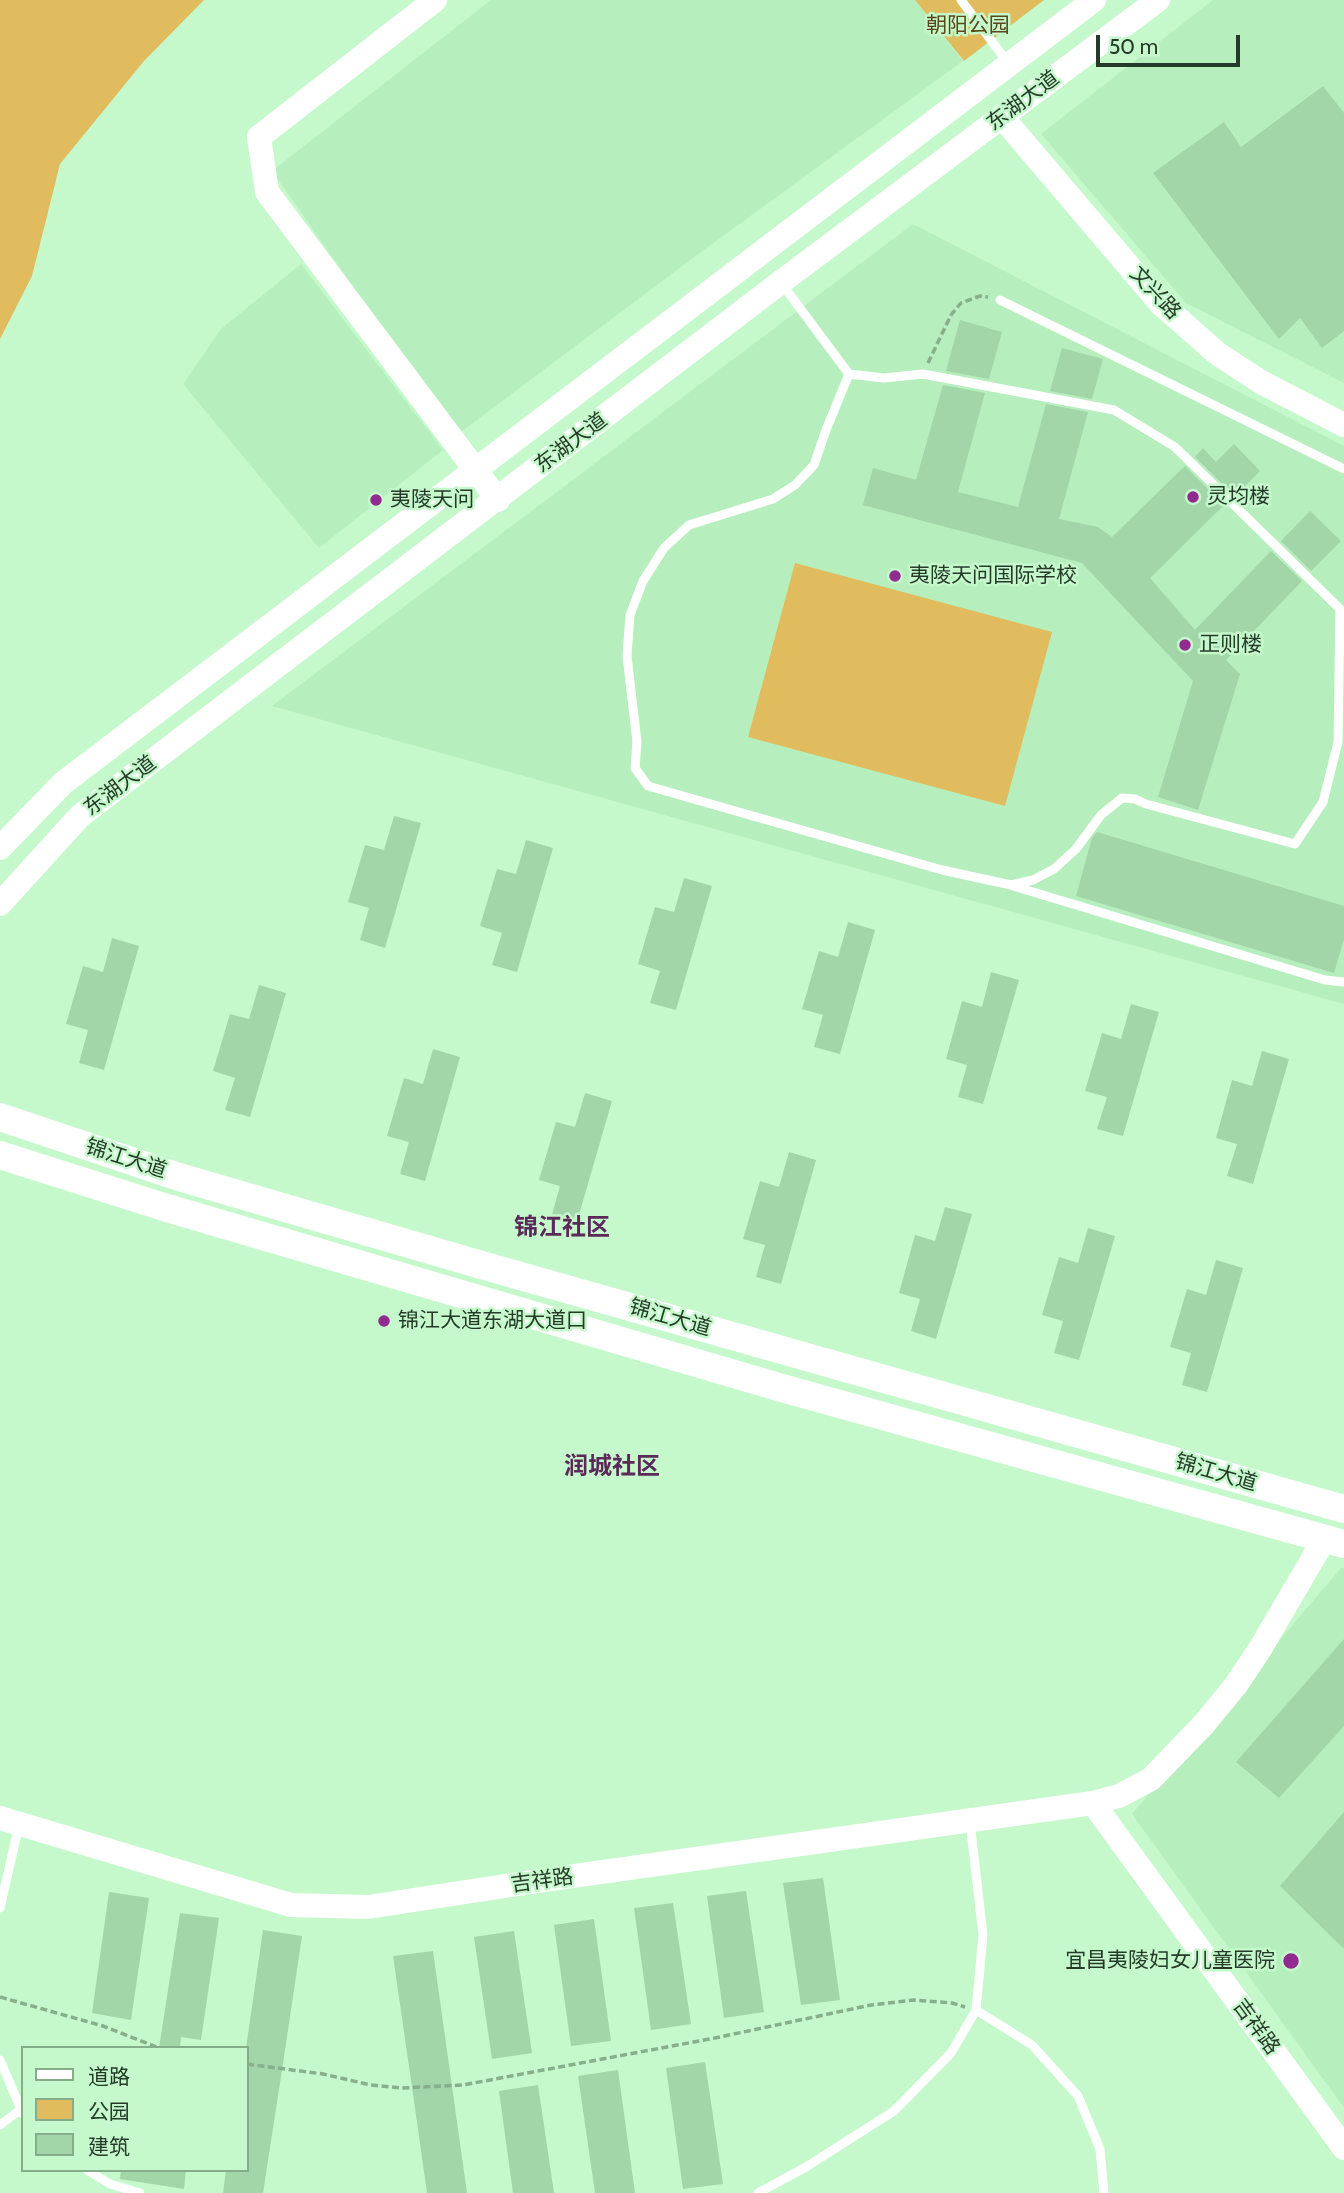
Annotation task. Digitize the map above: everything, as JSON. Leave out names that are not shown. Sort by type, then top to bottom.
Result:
[{"type":"main road","name":"锦江大道","points":[[0,1117],[180,1177],[1344,1509]]},
{"type":"main road","name":"锦江大道","points":[[0,1155],[167,1208],[782,1388],[1335,1541]]},
{"type":"street","points":[[436,0],[259,137],[267,192],[498,500]]},
{"type":"street","name":"东湖大道","points":[[0,848],[63,783],[1094,0]]},
{"type":"street","name":"东湖大道","points":[[0,904],[80,816],[781,282],[1158,0]]},
{"type":"street","name":"文兴路","points":[[1002,117],[1161,303],[1218,354],[1261,382],[1344,425]]},
{"type":"street","name":"吉祥路","points":[[10,1820],[291,1905],[368,1907],[1093,1803],[1119,1796],[1151,1779],[1205,1724],[1236,1685],[1335,1541]]},
{"type":"street","name":"吉祥路","points":[[1093,1803],[1344,2148]]},
{"type":"lane","points":[[961,0],[1009,65]]},
{"type":"lane","points":[[781,282],[849,374],[884,378],[923,374],[1114,410],[1175,447],[1340,609],[1338,743],[1323,802],[1295,844],[1135,799],[1122,798],[1101,815],[1076,849],[1054,869],[1033,880],[1011,885]]},
{"type":"lane","points":[[1000,300],[1344,469]]},
{"type":"lane","points":[[849,374],[814,465],[795,485],[773,499],[689,525],[664,548],[643,581],[630,615],[627,656],[637,742],[635,768],[648,786],[942,870],[1011,885],[1325,979],[1344,982]]},
{"type":"lane","points":[[0,1908],[10,1820]]},
{"type":"lane","points":[[758,2193],[772,2190],[894,2111],[951,2053],[975,2010],[983,1935],[970,1821]]},
{"type":"lane","points":[[975,2010],[1032,2045],[1078,2096],[1100,2149],[1104,2193]]},
{"type":"lane","points":[[0,2060],[21,2112],[0,2125]]},
{"type":"lane","points":[[90,2172],[110,2184],[140,2193]]},
{"type":"path","points":[[923,374],[951,315],[961,303],[980,296],[1000,300]]},
{"type":"path","points":[[0,1997],[103,2026],[154,2046]]},
{"type":"path","points":[[248,2064],[323,2074],[370,2085],[402,2088],[463,2085],[715,2038],[871,2005],[914,2000],[952,2003],[975,2010]]},
{"type":"shaded area","points":[[491,0],[915,0],[963,61],[457,435],[272,171]]},
{"type":"shaded area","points":[[1213,0],[1344,0],[1344,383],[1186,303],[1041,134]]},
{"type":"shaded area","name":"夷陵天问国际学校","points":[[913,224],[1344,446],[1344,1004],[272,706]]},
{"type":"shaded area","points":[[301,264],[443,450],[319,548],[183,384],[221,329]]},
{"type":"shaded area","name":"宜昌夷陵妇女儿童医院","points":[[1341,1568],[1344,1568],[1344,2108],[1132,1814]]},
{"type":"green space","points":[[0,0],[204,0],[144,61],[60,164],[32,276],[0,339]]},
{"type":"green space","name":"朝阳公园","points":[[915,0],[1044,0],[964,61]]},
{"type":"green space","points":[[795,563],[1052,632],[1005,806],[748,737]]},
{"type":"building","points":[[1323,86],[1344,113],[1344,331],[1322,348],[1300,318],[1279,339],[1153,173],[1224,122],[1241,147]]},
{"type":"building","points":[[960,320],[1002,332],[989,379],[946,371]]},
{"type":"building","points":[[1062,348],[1103,359],[1092,399],[1050,391]]},
{"type":"building","points":[[943,385],[985,393],[958,492],[1018,507],[1046,404],[1088,412],[1059,519],[1098,527],[1112,537],[1185,466],[1224,505],[1150,578],[1195,630],[1271,551],[1302,581],[1226,660],[1240,674],[1198,810],[1158,797],[1193,681],[1082,563],[863,505],[873,468],[916,480]]},
{"type":"building","points":[[1234,444],[1260,471],[1235,496],[1195,457],[1203,448],[1216,462]]},
{"type":"building","points":[[1310,511],[1341,541],[1311,571],[1281,541]]},
{"type":"building","points":[[394,816],[421,823],[385,948],[360,940],[369,908],[348,902],[365,845],[384,850]]},
{"type":"building","points":[[1097,832],[1344,906],[1344,939],[1334,973],[1076,896],[1092,838]]},
{"type":"building","points":[[526,840],[553,848],[517,972],[492,965],[502,933],[480,926],[497,869],[516,874]]},
{"type":"building","points":[[684,878],[712,886],[676,1010],[650,1003],[660,971],[638,964],[655,907],[674,912]]},
{"type":"building","points":[[848,922],[875,930],[840,1054],[814,1047],[823,1015],[802,1009],[819,951],[838,957]]},
{"type":"building","points":[[112,938],[139,946],[104,1070],[79,1063],[88,1030],[66,1024],[83,966],[103,972]]},
{"type":"building","points":[[991,972],[1019,980],[983,1104],[958,1097],[967,1065],[946,1059],[962,1001],[982,1007]]},
{"type":"building","points":[[259,985],[286,993],[250,1117],[225,1110],[235,1078],[213,1071],[230,1014],[249,1019]]},
{"type":"building","points":[[1131,1004],[1159,1012],[1123,1136],[1097,1129],[1107,1097],[1085,1091],[1102,1033],[1121,1039]]},
{"type":"building","points":[[433,1049],[460,1057],[425,1181],[400,1174],[409,1142],[387,1136],[404,1078],[423,1084]]},
{"type":"building","points":[[1262,1051],[1289,1059],[1253,1184],[1227,1176],[1237,1144],[1216,1138],[1232,1080],[1252,1086]]},
{"type":"building","points":[[585,1093],[612,1101],[576,1225],[551,1218],[560,1186],[539,1180],[556,1122],[575,1127]]},
{"type":"building","points":[[789,1152],[816,1160],[781,1284],[756,1277],[765,1245],[743,1239],[760,1181],[779,1187]]},
{"type":"building","points":[[945,1207],[972,1214],[936,1339],[911,1331],[920,1299],[899,1293],[915,1235],[935,1241]]},
{"type":"building","points":[[1088,1228],[1115,1236],[1079,1360],[1054,1353],[1063,1321],[1042,1315],[1059,1257],[1078,1263]]},
{"type":"building","points":[[1216,1260],[1243,1268],[1207,1392],[1182,1385],[1191,1353],[1170,1347],[1187,1289],[1206,1295]]},
{"type":"building","points":[[1344,1639],[1344,1726],[1279,1798],[1236,1762]]},
{"type":"building","points":[[1344,1812],[1344,1949],[1280,1886]]},
{"type":"building","points":[[823,1878],[840,2000],[801,2005],[783,1883]]},
{"type":"building","points":[[746,1891],[764,2012],[724,2018],[707,1896]]},
{"type":"building","points":[[109,1892],[149,1898],[131,2020],[92,2013]]},
{"type":"building","points":[[673,1903],[691,2024],[651,2030],[634,1908]]},
{"type":"building","points":[[180,1913],[219,1918],[201,2040],[181,2037],[180,2046],[159,2046]]},
{"type":"building","points":[[594,1919],[611,2041],[571,2046],[554,1925]]},
{"type":"building","points":[[263,1930],[302,1936],[263,2193],[223,2193],[226,2172],[248,2172],[246,2046]]},
{"type":"building","points":[[514,1931],[532,2053],[492,2059],[474,1937]]},
{"type":"building","points":[[433,1951],[467,2193],[427,2193],[393,1956]]},
{"type":"building","points":[[705,2062],[723,2184],[683,2189],[666,2068]]},
{"type":"building","points":[[618,2070],[635,2193],[595,2193],[578,2076]]},
{"type":"building","points":[[538,2085],[554,2193],[513,2193],[499,2091]]},
{"type":"building","points":[[121,2172],[186,2172],[184,2189],[120,2179]]},
{"type":"place","name":"灵均楼","points":[[1193,497]]},
{"type":"place","name":"夷陵天问","points":[[376,500]]},
{"type":"place","name":"夷陵天问国际学校","points":[[895,576]]},
{"type":"place","name":"正则楼","points":[[1185,645]]},
{"type":"place","name":"锦江大道东湖大道口","points":[[384,1321]]},
{"type":"place","name":"宜昌夷陵妇女儿童医院","points":[[1291,1961]]},
{"type":"district","name":"锦江社区","points":[[562,1228]]},
{"type":"district","name":"润城社区","points":[[612,1467]]}]
